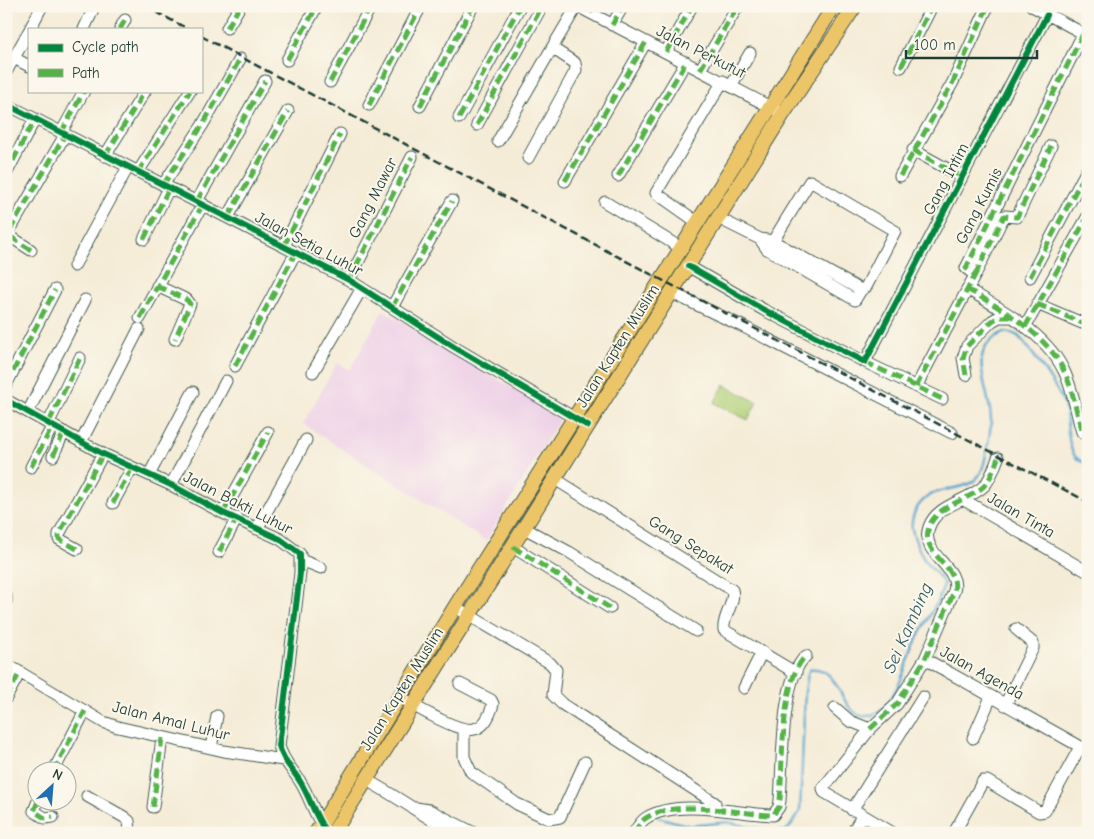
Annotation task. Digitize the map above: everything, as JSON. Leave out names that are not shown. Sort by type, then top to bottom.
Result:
[{"type":"main road","name":"Jalan Kapten Muslim","points":[[321,830],[454,607],[576,418],[834,6]]},
{"type":"main road","name":"Jalan Kapten Muslim","points":[[333,833],[783,114],[855,6]]},
{"type":"street","points":[[30,28],[42,6]]},
{"type":"street","points":[[84,28],[92,12],[92,6]]},
{"type":"street","points":[[227,28],[240,6]]},
{"type":"street","points":[[287,60],[317,6]]},
{"type":"street","points":[[330,82],[371,6]]},
{"type":"street","points":[[369,105],[421,6]]},
{"type":"street","points":[[420,106],[473,6]]},
{"type":"street","points":[[459,118],[520,6]]},
{"type":"street","points":[[477,125],[542,6]]},
{"type":"street","points":[[498,141],[577,6]]},
{"type":"street","name":"Jalan Perkutut","points":[[577,6],[592,10],[612,25],[783,114]]},
{"type":"street","points":[[612,25],[623,6]]},
{"type":"street","points":[[666,52],[692,6]]},
{"type":"street","points":[[700,70],[738,6]]},
{"type":"street","points":[[902,67],[932,6]]},
{"type":"street","points":[[900,176],[953,82],[988,6]]},
{"type":"street","points":[[1032,6],[1085,35]]},
{"type":"street","name":"Gang Intim","points":[[866,359],[1047,14]]},
{"type":"street","points":[[6,72],[28,32]]},
{"type":"street","name":"Gang Kumis","points":[[975,274],[966,268],[1085,35]]},
{"type":"street","points":[[565,181],[646,42]]},
{"type":"street","points":[[528,158],[576,70],[575,63],[552,48]]},
{"type":"street","points":[[697,222],[656,193],[727,84],[750,53]]},
{"type":"street","points":[[14,58],[28,65]]},
{"type":"street","points":[[144,238],[166,186],[240,59]]},
{"type":"street","points":[[618,176],[686,62]]},
{"type":"street","points":[[81,442],[157,286],[265,81]]},
{"type":"street","points":[[31,250],[11,237],[10,230],[63,134],[84,92]]},
{"type":"street","points":[[105,156],[144,92]]},
{"type":"street","points":[[74,266],[133,170],[189,92]]},
{"type":"street","name":"Jalan Setia Luhur","points":[[6,104],[349,280],[454,347],[588,426]]},
{"type":"street","points":[[228,217],[288,111]]},
{"type":"street","points":[[6,174],[35,120]]},
{"type":"street","points":[[284,246],[340,134]]},
{"type":"street","points":[[916,387],[1004,216],[1016,217],[1051,146]]},
{"type":"street","points":[[913,150],[962,177]]},
{"type":"street","name":"Gang Mawar","points":[[349,280],[412,157]]},
{"type":"street","points":[[1030,277],[1088,168]]},
{"type":"street","points":[[760,239],[767,249],[796,260],[822,275],[839,285],[855,300],[861,290],[866,287],[895,231],[811,181],[806,184],[773,241]]},
{"type":"street","points":[[392,307],[452,201]]},
{"type":"street","points":[[605,202],[681,248]]},
{"type":"street","points":[[1025,327],[1088,216]]},
{"type":"street","points":[[718,218],[760,239],[773,241],[796,260]]},
{"type":"street","points":[[235,366],[296,252]]},
{"type":"street","points":[[688,266],[764,310],[866,359],[942,399]]},
{"type":"street","points":[[157,286],[190,304],[175,339]]},
{"type":"street","points":[[313,372],[362,288]]},
{"type":"street","points":[[967,289],[1041,338],[1054,352],[1064,371],[1082,432],[1088,437]]},
{"type":"street","points":[[6,385],[55,290]]},
{"type":"street","points":[[672,293],[744,327],[952,433]]},
{"type":"street","points":[[28,412],[85,300]]},
{"type":"street","points":[[1037,304],[1082,323],[1088,321]]},
{"type":"street","points":[[966,375],[963,358],[967,346],[992,321],[1000,317],[1010,317]]},
{"type":"street","points":[[31,467],[80,358]]},
{"type":"street","points":[[171,484],[226,381]]},
{"type":"street","points":[[149,475],[193,392]]},
{"type":"street","name":"Jalan Bakti Luhur","points":[[6,400],[103,454],[171,484],[296,549],[300,554],[301,560]]},
{"type":"street","points":[[53,456],[64,432]]},
{"type":"street","points":[[223,512],[268,432]]},
{"type":"street","points":[[257,528],[306,440]]},
{"type":"street","points":[[78,549],[59,539],[58,534],[103,454]]},
{"type":"street","points":[[964,500],[984,486],[992,474],[998,458]]},
{"type":"street","points":[[113,503],[132,468]]},
{"type":"street","name":"Gang Sepakat","points":[[554,479],[732,590],[733,597],[725,619],[724,630],[796,673]]},
{"type":"street","name":"Jalan Tinta","points":[[964,500],[1088,572]]},
{"type":"street","name":"Jalan Agenda","points":[[964,500],[940,511],[929,527],[927,538],[929,546],[954,578],[955,585],[925,659],[1084,749]]},
{"type":"street","points":[[219,552],[237,518]]},
{"type":"street","points":[[524,528],[569,552],[696,631]]},
{"type":"street","points":[[513,547],[610,608]]},
{"type":"street","points":[[321,568],[301,560],[279,746],[283,760],[301,783],[321,830]]},
{"type":"street","points":[[6,596],[6,602]]},
{"type":"street","points":[[454,607],[550,663],[556,670],[553,695],[562,704],[715,803]]},
{"type":"street","points":[[1005,705],[1033,648],[1032,643],[1016,629]]},
{"type":"street","points":[[744,688],[762,652]]},
{"type":"street","points":[[634,833],[644,819],[657,813],[710,808],[773,815],[777,812],[780,800],[788,697],[796,673],[806,656]]},
{"type":"street","points":[[893,833],[827,794],[824,788],[870,729],[897,704],[925,659]]},
{"type":"street","name":"Jalan Amal Luhur","points":[[6,664],[85,711],[118,727],[211,748],[283,760]]},
{"type":"street","points":[[6,698],[20,672]]},
{"type":"street","points":[[400,695],[412,705],[464,731],[473,731],[482,725],[493,704],[491,700],[460,684]]},
{"type":"street","points":[[852,833],[857,813],[923,697]]},
{"type":"street","points":[[973,738],[991,697]]},
{"type":"street","points":[[835,708],[850,721],[870,729]]},
{"type":"street","points":[[58,762],[85,711]]},
{"type":"street","points":[[211,748],[217,716]]},
{"type":"street","points":[[464,731],[464,757],[471,772],[517,804],[549,819],[560,817],[586,762]]},
{"type":"street","points":[[153,807],[162,738]]},
{"type":"street","points":[[954,833],[983,781],[987,781],[1039,812],[1045,811],[1084,749]]},
{"type":"street","points":[[366,780],[416,808],[425,818],[455,833]]},
{"type":"street","points":[[87,796],[129,821],[130,833]]},
{"type":"street","points":[[416,808],[429,810],[474,833]]},
{"type":"street","points":[[36,812],[45,818],[53,817]]},
{"type":"shaded area","points":[[383,310],[561,417],[486,541],[303,424],[337,363],[350,370]]},
{"type":"green space","points":[[724,385],[757,402],[748,420],[714,403]]},
{"type":"waterway","name":"Sei Kambing","points":[[658,817],[690,826],[727,822],[774,832],[785,831],[800,811],[805,692],[808,673],[811,669],[821,670],[828,674],[848,706],[862,716],[869,716],[878,712],[893,696],[917,639],[944,585],[925,561],[919,550],[912,529],[915,511],[930,496],[970,483],[981,472],[985,460],[991,419],[982,369],[982,358],[985,348],[992,339],[1005,332],[1012,333],[1019,337],[1030,350],[1064,404],[1069,439],[1075,456],[1080,461],[1088,463]]},
{"type":"railway","points":[[145,6],[186,28]]},
{"type":"railway","points":[[202,37],[662,280],[1088,502]]},
{"type":"marked path","points":[[227,28],[240,6]]},
{"type":"marked path","points":[[287,60],[317,6]]},
{"type":"marked path","points":[[330,82],[371,6]]},
{"type":"marked path","points":[[369,105],[421,6]]},
{"type":"marked path","points":[[420,106],[473,6]]},
{"type":"marked path","points":[[459,118],[520,6]]},
{"type":"marked path","points":[[477,125],[542,6]]},
{"type":"marked path","points":[[590,13],[594,6]]},
{"type":"marked path","points":[[612,25],[623,6]]},
{"type":"marked path","points":[[666,52],[692,6]]},
{"type":"marked path","points":[[700,70],[738,6]]},
{"type":"marked path","points":[[901,67],[932,6]]},
{"type":"marked path","points":[[900,176],[953,82],[988,6]]},
{"type":"marked path","points":[[121,28],[125,20]]},
{"type":"marked path","points":[[916,387],[975,275],[966,268],[1083,34]]},
{"type":"marked path","points":[[565,181],[646,42]]},
{"type":"marked path","points":[[163,185],[202,126],[240,59]]},
{"type":"marked path","points":[[618,176],[686,62]]},
{"type":"marked path","points":[[197,201],[265,81]]},
{"type":"marked path","points":[[61,133],[83,92]]},
{"type":"marked path","points":[[105,156],[144,92]]},
{"type":"marked path","points":[[138,172],[189,92]]},
{"type":"marked path","points":[[228,217],[288,111]]},
{"type":"marked path","points":[[6,174],[35,119]]},
{"type":"marked path","points":[[284,246],[340,134]]},
{"type":"marked path","points":[[31,250],[11,237],[10,230],[65,135]]},
{"type":"marked path","points":[[975,275],[1004,216],[1017,217],[1051,146]]},
{"type":"marked path","points":[[913,150],[962,177]]},
{"type":"marked path","points":[[349,280],[412,157]]},
{"type":"marked path","points":[[1030,277],[1088,168]]},
{"type":"marked path","points":[[144,239],[169,188]]},
{"type":"marked path","points":[[392,307],[452,201]]},
{"type":"marked path","points":[[140,318],[203,204]]},
{"type":"marked path","points":[[1025,327],[1088,216]]},
{"type":"marked path","points":[[235,366],[296,252]]},
{"type":"marked path","points":[[157,286],[187,300],[190,304],[175,339]]},
{"type":"marked path","points":[[967,289],[1021,323],[1034,333],[1055,356],[1069,384],[1082,432],[1088,437]]},
{"type":"marked path","points":[[6,385],[55,290]]},
{"type":"marked path","points":[[1037,304],[1082,323],[1088,321]]},
{"type":"marked path","points":[[966,375],[963,358],[967,346],[992,321],[999,317],[1010,317]]},
{"type":"marked path","points":[[49,422],[80,358]]},
{"type":"marked path","points":[[865,362],[942,399]]},
{"type":"marked path","points":[[31,467],[53,425]]},
{"type":"marked path","points":[[53,456],[64,432]]},
{"type":"marked path","points":[[223,513],[268,432]]},
{"type":"marked path","points":[[77,549],[59,539],[59,534],[103,454]]},
{"type":"marked path","points":[[870,729],[897,704],[925,659],[954,591],[955,582],[952,574],[934,553],[930,545],[927,537],[929,527],[933,519],[945,508],[984,486],[998,458]]},
{"type":"marked path","points":[[113,503],[132,468]]},
{"type":"marked path","points":[[219,552],[237,518]]},
{"type":"marked path","points":[[513,547],[610,608]]},
{"type":"marked path","points":[[634,833],[646,818],[659,812],[674,809],[708,809],[773,815],[779,807],[780,800],[787,702],[791,683],[798,667],[806,656]]},
{"type":"marked path","points":[[6,698],[20,672]]},
{"type":"marked path","points":[[58,762],[85,711]]},
{"type":"marked path","points":[[153,807],[162,738]]},
{"type":"marked path","points":[[36,812],[45,818],[53,817]]},
{"type":"cycle path","points":[[688,266],[764,310],[865,362],[1047,15]]},
{"type":"cycle path","points":[[6,104],[349,280],[454,347],[588,426]]},
{"type":"cycle path","points":[[6,400],[103,454],[280,539],[300,554],[300,573],[279,746],[283,757],[301,783],[327,833]]}]
